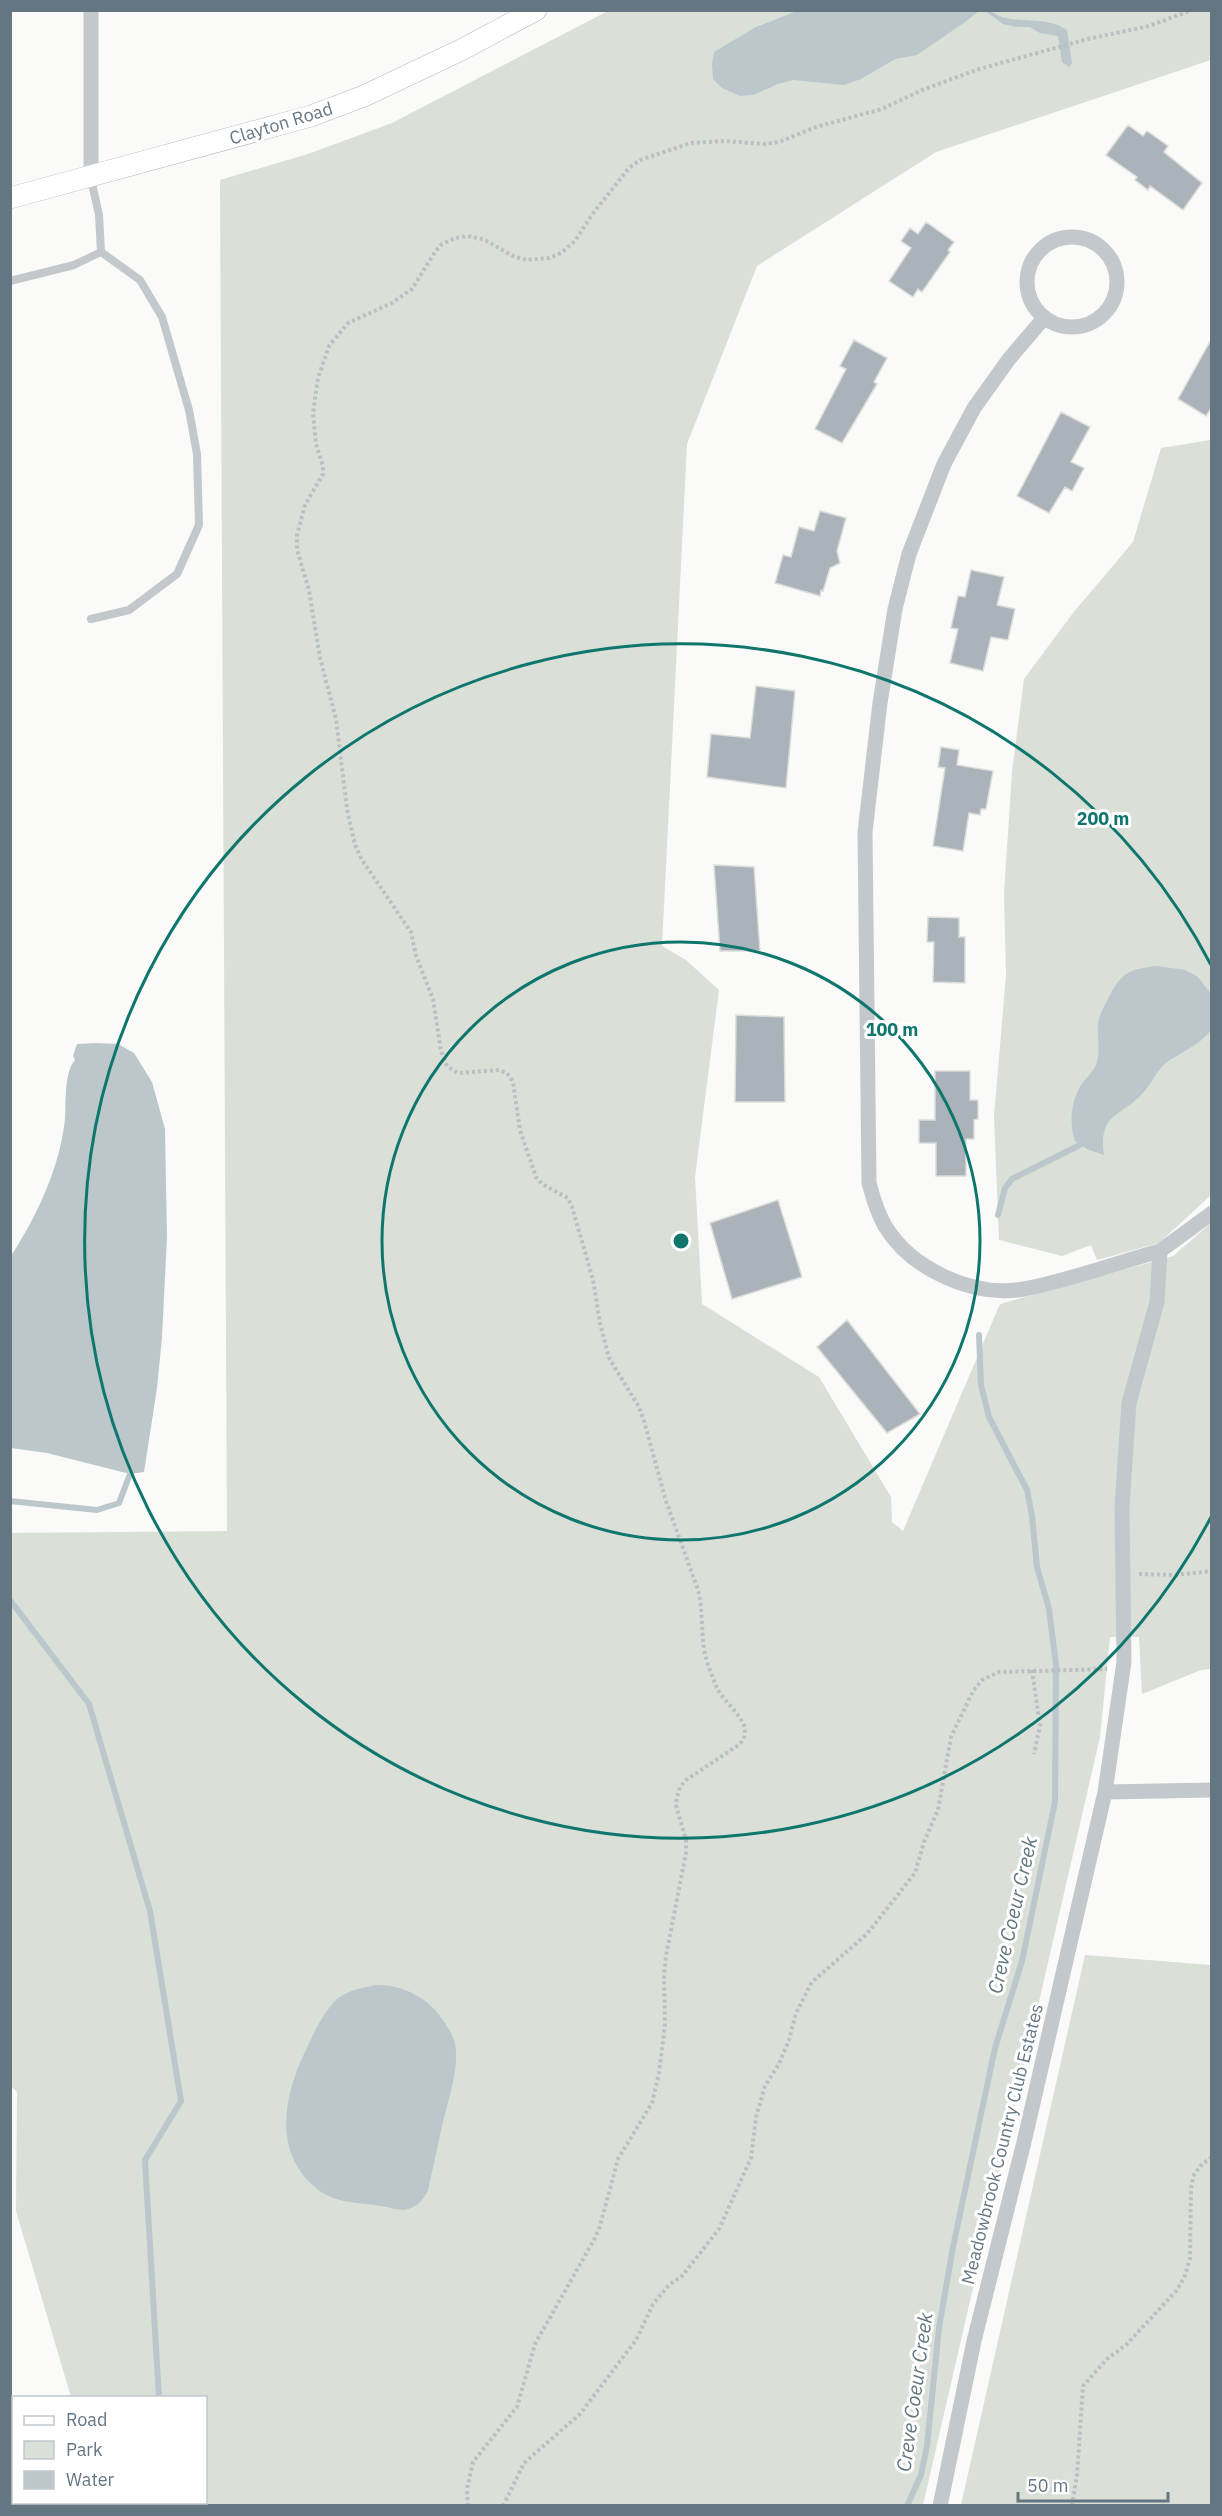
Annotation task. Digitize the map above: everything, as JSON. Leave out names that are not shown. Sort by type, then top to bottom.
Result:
[{"type":"main road","name":"Clayton Road","points":[[10,198],[268,129],[353,100],[463,49],[536,10]]},
{"type":"street","points":[[91,10],[91,177]]},
{"type":"street","points":[[1064,237],[1079,237],[1093,242],[1105,252],[1112,262],[1116,275],[1116,289],[1105,313],[1082,326],[1062,326],[1044,318],[1034,307],[1028,293],[1026,278],[1030,264],[1038,251],[1050,242],[1064,237]]},
{"type":"street","points":[[1044,318],[1009,359],[974,408],[944,464],[909,554],[895,609],[880,703],[865,832],[869,1183],[881,1218],[905,1250],[943,1276],[990,1289],[1023,1289],[1160,1251],[1212,1213]]},
{"type":"street","name":"Meadowbrook Country Club Estates","points":[[940,2505],[974,2341],[1024,2142],[1105,1792],[1124,1662],[1122,1507],[1130,1402],[1157,1302],[1160,1251]]},
{"type":"street","points":[[1105,1792],[1212,1790]]},
{"type":"lane","points":[[91,177],[99,215],[101,252]]},
{"type":"lane","points":[[10,281],[74,265],[101,252]]},
{"type":"lane","points":[[91,619],[129,610],[177,574],[199,525],[197,454],[189,410],[162,317],[140,280],[101,252]]},
{"type":"path","points":[[468,2505],[469,2474],[473,2462],[517,2407],[535,2344],[595,2238],[618,2159],[652,2103],[656,2091],[666,2024],[664,1976],[666,1956],[686,1853],[684,1828],[676,1805],[680,1786],[698,1770],[740,1744],[744,1739],[745,1731],[738,1714],[721,1697],[706,1659],[702,1610],[697,1587],[666,1502],[639,1407],[609,1358],[593,1280],[572,1207],[568,1198],[542,1184],[536,1177],[520,1130],[513,1082],[507,1073],[499,1070],[458,1072],[447,1066],[441,1051],[433,999],[416,956],[411,932],[362,860],[356,845],[347,809],[336,719],[320,658],[309,590],[297,550],[297,536],[305,505],[323,474],[316,444],[313,413],[318,378],[329,346],[348,323],[392,303],[412,289],[442,244],[455,238],[468,236],[484,240],[513,256],[526,260],[549,258],[561,253],[575,241],[591,216],[629,168],[640,160],[691,144],[724,141],[764,144],[778,142],[816,127],[882,109],[922,90],[979,69],[1072,43],[1149,26],[1192,10]]},
{"type":"path","points":[[1123,1572],[1175,1575],[1212,1571]]},
{"type":"path","points":[[503,2505],[524,2463],[580,2414],[636,2340],[654,2304],[670,2284],[682,2276],[719,2229],[751,2158],[756,2117],[765,2086],[779,2064],[789,2040],[796,2013],[812,1982],[867,1934],[915,1873],[943,1794],[951,1737],[973,1691],[982,1680],[999,1672],[1110,1669],[1110,1658]]},
{"type":"path","points":[[1032,1670],[1040,1726],[1034,1754]]},
{"type":"path","points":[[1072,2505],[1077,2475],[1083,2386],[1178,2290],[1190,2258],[1193,2181],[1202,2164],[1212,2157]]},
{"type":"path","points":[[362,2505],[378,2505]]},
{"type":"green space","points":[[608,11],[1211,11],[1211,60],[936,152],[757,266],[687,444],[662,946],[686,960],[719,990],[695,1177],[702,1304],[819,1377],[891,1497],[892,1522],[903,1531],[1000,1304],[1173,1256],[1211,1223],[1211,1669],[1201,1670],[1142,1694],[1139,1637],[1110,1637],[1100,1737],[923,2505],[90,2505],[207,2504],[207,2396],[71,2396],[16,2211],[17,2092],[10,2085],[10,1533],[227,1531],[220,180],[308,154],[392,123]]},
{"type":"green space","points":[[1211,440],[1211,1195],[1159,1243],[1097,1260],[1091,1245],[1062,1256],[999,1240],[994,1117],[1006,975],[1004,894],[1012,772],[1024,679],[1073,613],[1133,542],[1161,448]]},
{"type":"green space","points":[[1085,1955],[1211,1965],[1211,2505],[961,2505]]},
{"type":"water","points":[[797,11],[979,11],[917,55],[895,59],[861,79],[844,85],[793,80],[753,95],[740,96],[722,88],[713,79],[714,52],[756,27]]},
{"type":"water","points":[[985,11],[1010,19],[1052,23],[1067,30],[1072,63],[1069,67],[1062,62],[1058,36],[1040,33],[1030,27],[1003,24]]},
{"type":"water","points":[[1157,966],[1185,970],[1198,977],[1211,994],[1211,1030],[1196,1044],[1166,1063],[1143,1093],[1113,1117],[1104,1131],[1104,1155],[1087,1149],[1075,1141],[1072,1121],[1073,1106],[1082,1084],[1096,1065],[1099,1021],[1117,983],[1132,971]]},
{"type":"water","points":[[77,1044],[118,1044],[134,1053],[152,1082],[165,1129],[167,1237],[157,1388],[144,1472],[130,1474],[47,1453],[11,1448],[11,1256],[30,1224],[53,1173],[65,1119],[67,1080],[71,1065],[75,1060],[73,1056]]},
{"type":"water","points":[[376,1985],[397,1987],[424,2000],[439,2014],[455,2044],[456,2063],[450,2096],[428,2190],[419,2203],[404,2210],[347,2202],[323,2193],[302,2174],[293,2157],[288,2140],[286,2122],[292,2085],[319,2023],[327,2010],[341,1996]]},
{"type":"building","points":[[1128,125],[1143,136],[1147,131],[1168,146],[1164,152],[1202,183],[1183,210],[1150,186],[1148,190],[1135,180],[1137,177],[1106,155]]},
{"type":"building","points":[[926,222],[954,242],[948,250],[950,252],[922,292],[918,289],[913,297],[889,281],[911,248],[901,241],[910,228],[918,234]]},
{"type":"building","points":[[1212,338],[1212,407],[1206,416],[1178,399]]},
{"type":"building","points":[[854,340],[887,358],[874,382],[877,384],[842,443],[815,429],[846,369],[840,366]]},
{"type":"building","points":[[1061,412],[1090,427],[1071,462],[1084,468],[1072,491],[1065,487],[1049,513],[1017,496]]},
{"type":"building","points":[[820,511],[846,518],[837,551],[840,563],[830,568],[820,596],[775,583],[783,555],[791,557],[799,527],[814,531]]},
{"type":"building","points":[[971,570],[1004,577],[997,605],[1015,609],[1008,640],[991,637],[983,671],[950,663],[958,629],[951,628],[958,596],[965,597]]},
{"type":"building","points":[[756,686],[795,691],[786,788],[707,777],[711,734],[750,738]]},
{"type":"building","points":[[941,747],[959,750],[957,765],[993,771],[986,809],[981,809],[980,815],[969,813],[963,851],[933,846],[945,768],[938,767]]},
{"type":"building","points":[[714,865],[754,867],[760,951],[720,951]]},
{"type":"building","points":[[928,917],[959,918],[959,937],[965,937],[965,983],[933,982],[934,942],[927,942]]},
{"type":"building","points":[[736,1015],[784,1017],[785,1102],[735,1102]]},
{"type":"building","points":[[935,1071],[970,1071],[970,1100],[978,1100],[978,1119],[974,1120],[974,1139],[966,1139],[966,1176],[936,1176],[936,1143],[919,1143],[919,1120],[935,1120]]},
{"type":"building","points":[[778,1200],[802,1277],[732,1299],[710,1223]]},
{"type":"building","points":[[847,1320],[920,1414],[887,1433],[817,1347]]},
{"type":"waterway","name":"Creve Coeur Creek","points":[[998,1215],[1005,1188],[1012,1179],[1080,1145]]},
{"type":"waterway","name":"Creve Coeur Creek","points":[[907,2506],[921,2475],[927,2446],[939,2328],[953,2247],[995,2048],[1022,1961],[1055,1802],[1056,1665],[1049,1609],[1037,1567],[1027,1490],[989,1417],[981,1385],[979,1335]]},
{"type":"waterway","points":[[10,1501],[97,1510],[119,1503],[130,1474]]},
{"type":"waterway","points":[[10,1600],[89,1704],[150,1911],[181,2101],[145,2160],[159,2396]]}]
